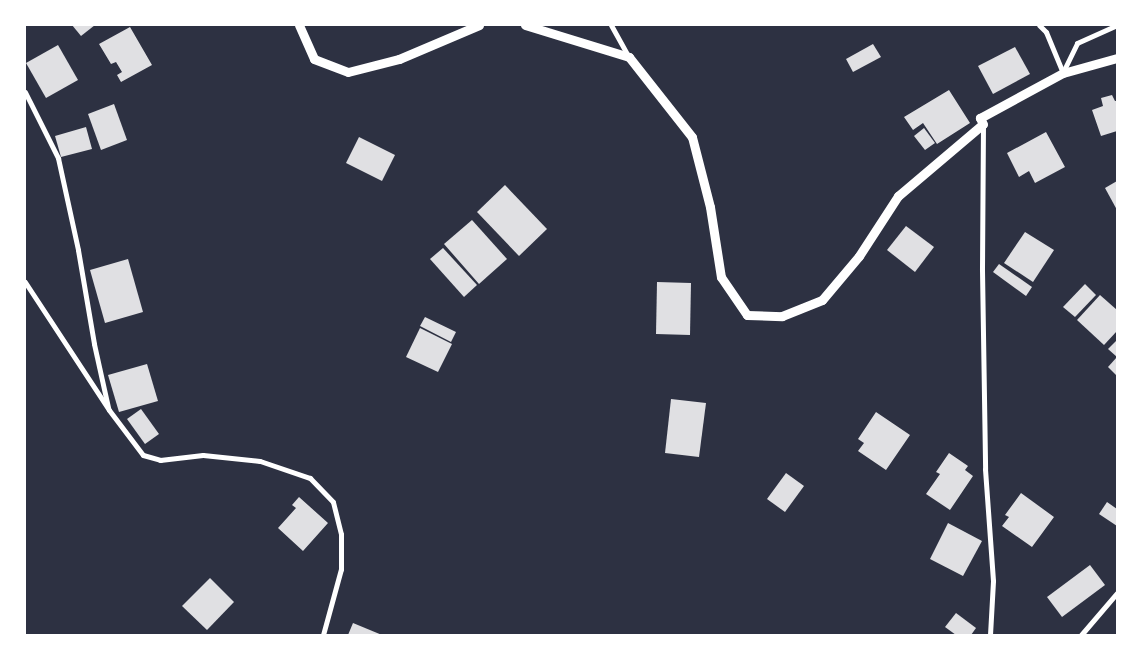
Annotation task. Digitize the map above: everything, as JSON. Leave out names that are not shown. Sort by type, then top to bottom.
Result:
[{"type":"street","points":[[299,25],[314,59],[348,72],[398,59],[479,25]]},
{"type":"street","points":[[525,25],[629,57]]},
{"type":"street","points":[[611,25],[629,57],[692,137],[710,207],[721,277],[747,315],[782,316],[822,300],[859,256],[898,196],[983,124]]},
{"type":"street","points":[[1039,25],[1046,32],[1063,73]]},
{"type":"street","points":[[1063,73],[1077,43],[1117,25]]},
{"type":"street","points":[[990,635],[993,581],[985,469],[982,270],[983,124],[980,118],[1063,73],[1117,58]]},
{"type":"street","points":[[25,92],[58,158],[78,250],[94,344],[109,410]]},
{"type":"street","points":[[25,282],[109,410],[143,454],[160,460],[203,455],[260,462],[310,478],[333,502],[341,534],[341,569],[323,635]]},
{"type":"street","points":[[1081,635],[1117,593]]},
{"type":"building","points":[[72,25],[95,25],[81,36]]},
{"type":"building","points":[[130,27],[152,65],[121,82],[117,75],[122,72],[116,62],[111,64],[99,44]]},
{"type":"building","points":[[873,44],[881,57],[853,72],[846,59]]},
{"type":"building","points":[[58,45],[78,80],[46,98],[26,63]]},
{"type":"building","points":[[1015,47],[1030,74],[993,94],[978,66]]},
{"type":"building","points":[[949,90],[970,123],[937,144],[923,123],[913,130],[904,117]]},
{"type":"building","points":[[1112,95],[1115,101],[1117,101],[1117,131],[1101,136],[1092,110],[1103,106],[1101,98]]},
{"type":"building","points":[[114,104],[127,140],[101,150],[88,114]]},
{"type":"building","points":[[86,127],[92,149],[61,157],[55,136]]},
{"type":"building","points":[[924,128],[935,143],[925,150],[914,136]]},
{"type":"building","points":[[1046,132],[1065,167],[1035,183],[1029,171],[1019,177],[1007,153]]},
{"type":"building","points":[[359,137],[395,155],[382,181],[346,163]]},
{"type":"building","points":[[1117,181],[1117,210],[1105,188]]},
{"type":"building","points":[[505,185],[547,229],[519,256],[477,212]]},
{"type":"building","points":[[472,220],[507,259],[479,284],[444,244]]},
{"type":"building","points":[[906,226],[934,247],[915,272],[887,250]]},
{"type":"building","points":[[1025,232],[1054,250],[1033,282],[1004,263]]},
{"type":"building","points":[[443,248],[477,285],[464,297],[430,259]]},
{"type":"building","points":[[128,259],[143,312],[105,323],[90,270]]},
{"type":"building","points":[[999,264],[1032,287],[1026,296],[993,272]]},
{"type":"building","points":[[657,282],[691,283],[690,335],[656,334]]},
{"type":"building","points":[[1085,284],[1096,295],[1075,317],[1063,307]]},
{"type":"building","points":[[1100,295],[1117,310],[1117,331],[1104,345],[1077,320]]},
{"type":"building","points":[[425,317],[456,332],[451,342],[420,326]]},
{"type":"building","points":[[420,328],[452,344],[438,372],[406,357]]},
{"type":"building","points":[[1117,340],[1117,357],[1108,349]]},
{"type":"building","points":[[1117,357],[1117,376],[1108,367]]},
{"type":"building","points":[[147,364],[158,401],[119,412],[108,375]]},
{"type":"building","points":[[671,399],[706,403],[699,457],[665,453]]},
{"type":"building","points":[[141,409],[159,434],[145,444],[127,419]]},
{"type":"building","points":[[876,412],[910,435],[886,470],[858,451],[864,443],[858,439]]},
{"type":"building","points":[[949,453],[968,466],[965,470],[973,476],[950,510],[926,494],[940,474],[936,472]]},
{"type":"building","points":[[786,473],[804,486],[785,512],[767,499]]},
{"type":"building","points":[[1021,493],[1054,517],[1032,547],[1002,526],[1009,517],[1005,515]]},
{"type":"building","points":[[299,497],[328,523],[303,551],[278,528],[296,508],[292,505]]},
{"type":"building","points":[[1107,502],[1117,509],[1117,526],[1099,514]]},
{"type":"building","points":[[948,523],[982,541],[963,576],[930,559]]},
{"type":"building","points":[[1090,565],[1105,585],[1062,617],[1047,597]]},
{"type":"building","points":[[210,578],[234,602],[207,630],[182,606]]},
{"type":"building","points":[[956,613],[976,628],[971,635],[956,635],[945,627]]},
{"type":"building","points":[[353,623],[382,635],[348,635]]}]
